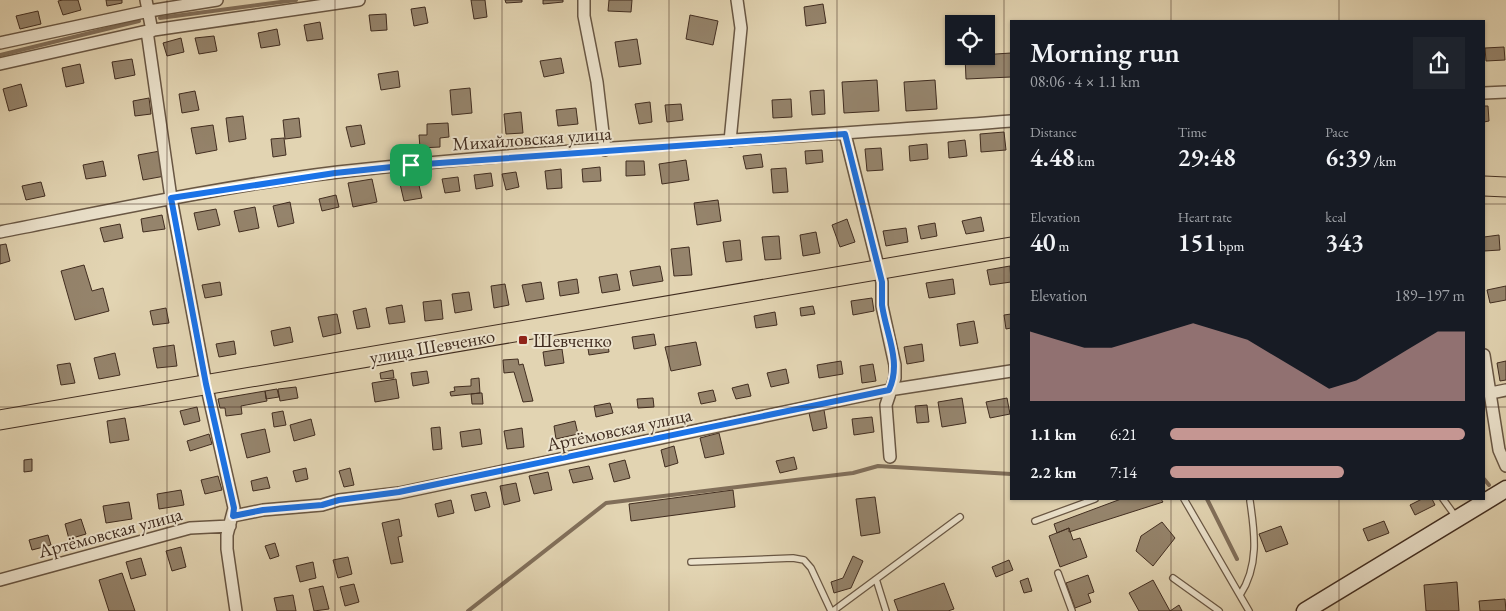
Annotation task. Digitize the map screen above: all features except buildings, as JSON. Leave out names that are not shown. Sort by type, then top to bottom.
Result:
[{"type":"main road","points":[[1485,186],[1506,187]]},
{"type":"main road","name":"улица Шевченко","points":[[0,420],[1010,247]]},
{"type":"main road","points":[[1306,611],[1506,489]]},
{"type":"street","points":[[0,43],[147,5],[217,0]]},
{"type":"street","points":[[0,64],[150,31],[359,0]]},
{"type":"street","points":[[584,0],[584,16],[596,82],[605,150]]},
{"type":"street","points":[[730,141],[741,28],[737,0]]},
{"type":"street","points":[[147,5],[171,198],[206,384],[234,508],[228,550],[236,611]]},
{"type":"street","points":[[1485,93],[1506,92]]},
{"type":"street","name":"Михайловская улица","points":[[0,232],[171,198],[335,173],[605,150],[1010,121]]},
{"type":"street","points":[[845,134],[882,282],[882,306],[895,364],[894,378],[886,405],[890,457]]},
{"type":"street","name":"Артёмовская улица","points":[[0,580],[190,528],[232,521],[263,510],[322,505],[339,500],[399,492],[889,390],[1010,371]]},
{"type":"street","points":[[1486,377],[1491,393],[1498,450],[1506,466]]},
{"type":"street","points":[[1491,393],[1506,390]]},
{"type":"lane","points":[[1035,521],[1092,500]]},
{"type":"lane","points":[[1185,500],[1249,611]]},
{"type":"lane","points":[[1444,500],[1457,518]]},
{"type":"lane","points":[[1240,595],[1252,572],[1254,561],[1254,528],[1250,501]]},
{"type":"lane","points":[[691,562],[793,558],[804,560],[811,568],[832,611],[960,517]]},
{"type":"lane","points":[[1058,573],[1072,611]]},
{"type":"lane","points":[[1173,578],[1219,611]]},
{"type":"lane","points":[[876,579],[886,611]]},
{"type":"waterway","points":[[160,18],[296,0]]},
{"type":"waterway","points":[[0,55],[139,21]]},
{"type":"waterway","points":[[468,611],[606,503],[853,473],[878,466],[1010,474]]},
{"type":"waterway","points":[[1485,480],[1489,485]]},
{"type":"waterway","points":[[1208,500],[1237,559]]},
{"type":"place","name":"Шевченко","points":[[523,340]]},
{"type":"route","points":[[845,134],[882,282],[882,306],[895,364],[894,378],[889,390],[399,492],[339,500],[322,505],[263,510],[233,516],[234,508],[206,384],[171,198],[335,173],[411,165],[845,134]]}]
